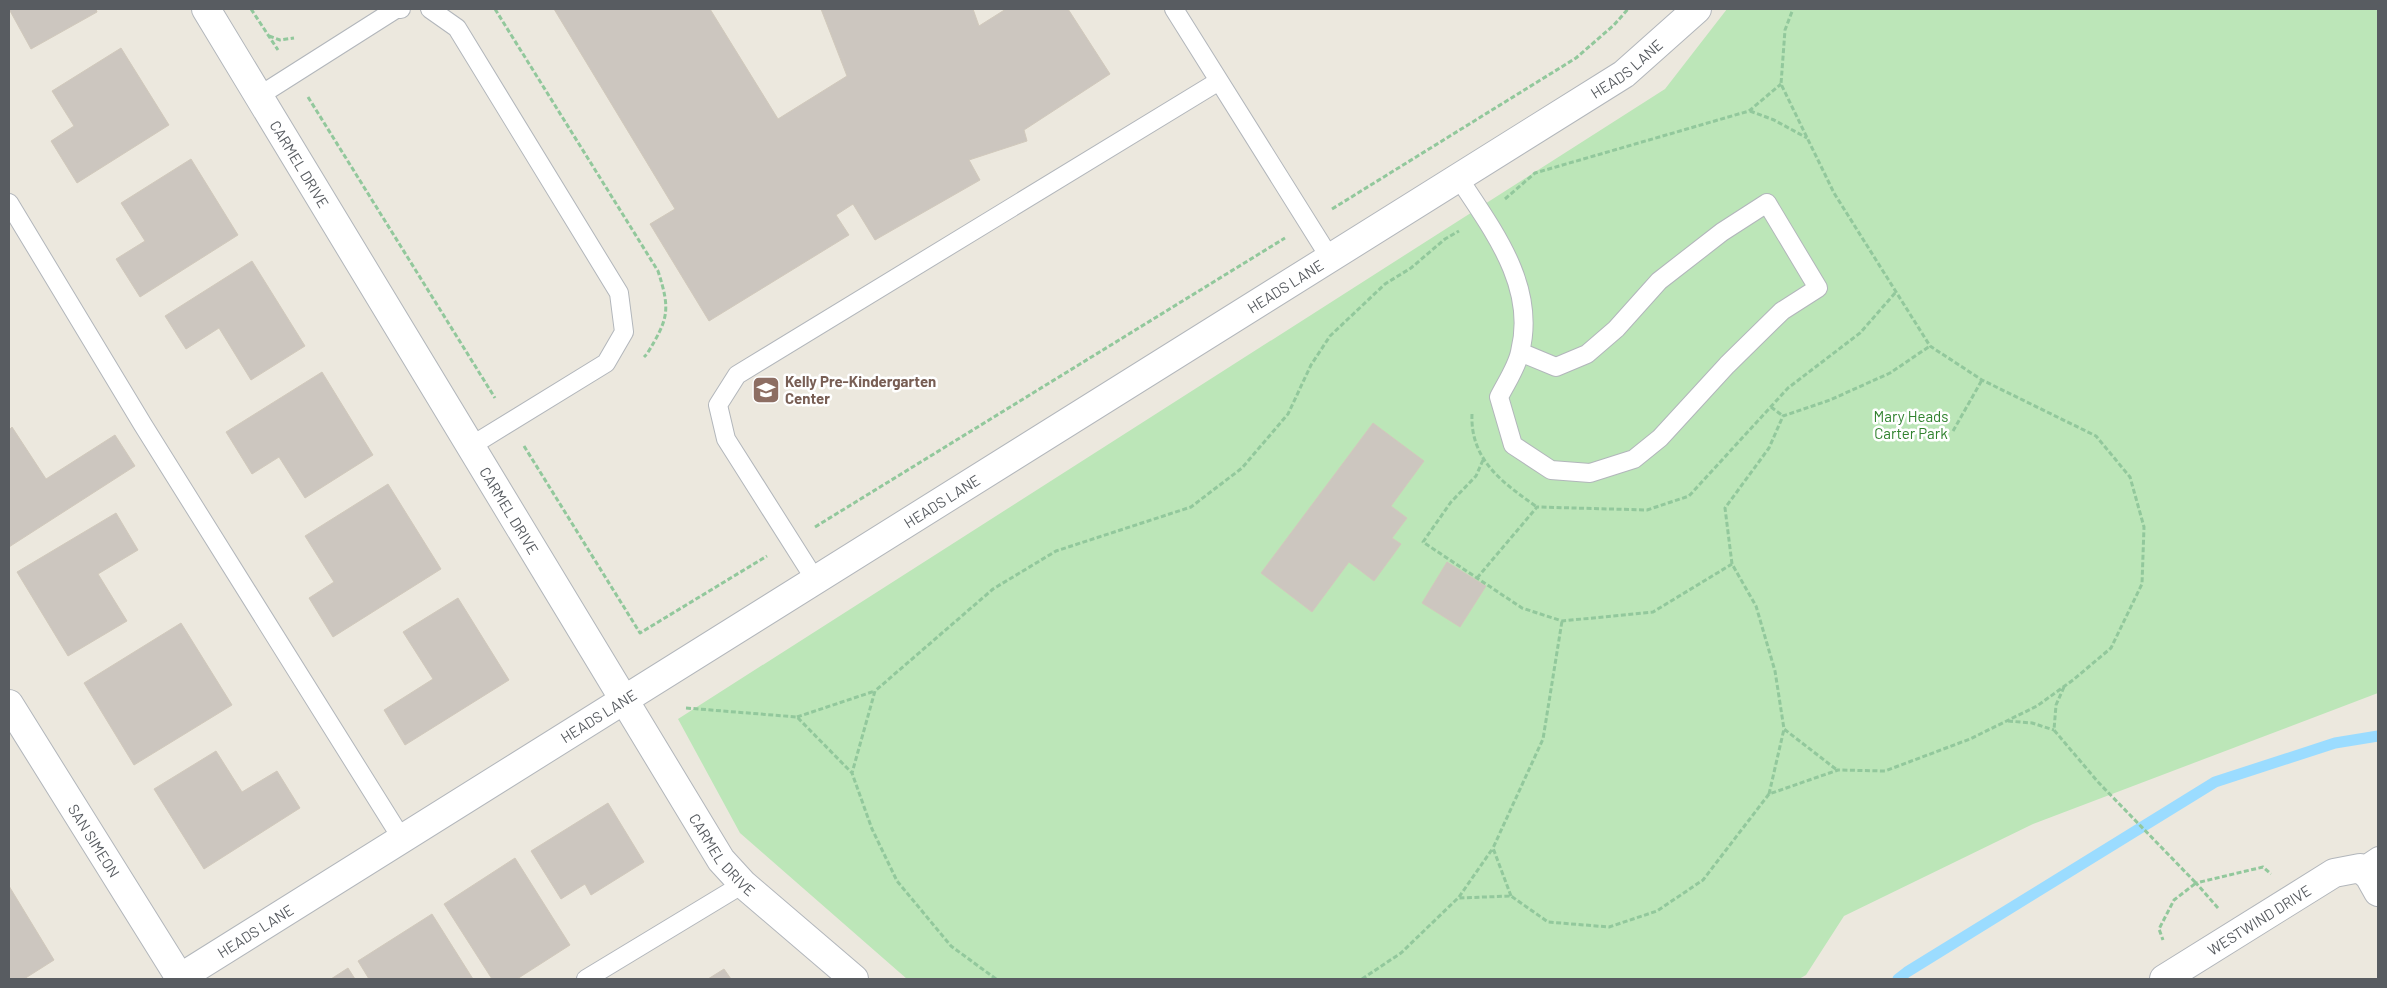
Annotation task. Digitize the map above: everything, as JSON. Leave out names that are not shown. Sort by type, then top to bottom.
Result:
[{"type":"street","name":"CARMEL DRIVE","points":[[206,9],[720,860],[743,884],[854,979]]},
{"type":"street","name":"HEADS LANE","points":[[179,978],[1624,74],[1697,9]]},
{"type":"street","name":"SAN SIMEON","points":[[9,704],[179,978]]},
{"type":"street","points":[[2369,862],[2369,876],[2378,892]]},
{"type":"street","name":"WESTWIND DRIVE","points":[[2168,976],[2334,873],[2369,862]]},
{"type":"lane","points":[[259,96],[396,9],[401,9]]},
{"type":"lane","points":[[430,9],[458,28],[619,293],[624,332],[606,364],[471,446]]},
{"type":"lane","points":[[1174,9],[1330,258]]},
{"type":"lane","points":[[816,581],[726,439],[718,405],[737,375],[1219,81]]},
{"type":"lane","points":[[1458,178],[1484,218],[1516,275],[1524,315],[1520,352],[1499,397],[1513,444],[1551,470],[1590,473],[1634,458],[1660,438],[1727,365],[1782,311],[1818,288],[1767,203],[1722,232],[1658,281],[1616,329],[1587,354],[1556,367],[1520,352]]},
{"type":"lane","points":[[9,203],[143,425],[402,839]]},
{"type":"lane","points":[[586,979],[743,884]]},
{"type":"path","points":[[251,9],[294,74],[640,633],[791,542],[1576,58],[1614,25],[1628,9]]},
{"type":"path","points":[[1769,794],[1838,770],[1885,771],[1970,739],[2037,706],[2111,648],[2142,584],[2144,527],[2130,477],[2096,436],[1982,380],[1930,346],[1834,193],[1781,84],[1785,30],[1793,9]]},
{"type":"path","points":[[269,36],[280,40],[294,38],[302,33]]},
{"type":"path","points":[[686,708],[797,718],[875,691],[993,589],[1056,551],[1191,507],[1242,468],[1288,414],[1311,365],[1330,336],[1385,284],[1411,268],[1445,239],[1484,218],[1535,173],[1749,111],[1781,84]]},
{"type":"path","points":[[1749,111],[1774,120],[1807,138]]},
{"type":"path","points":[[1788,388],[1860,334],[1896,292]]},
{"type":"path","points":[[1493,848],[1511,896],[1548,922],[1609,927],[1657,911],[1703,880],[1769,794],[1784,729],[1775,671],[1756,606],[1732,564],[1725,508],[1769,448],[1783,416],[1830,400],[1890,373],[1930,346]]},
{"type":"path","points":[[1953,431],[1982,380]]},
{"type":"path","points":[[1771,408],[1783,416]]},
{"type":"path","points":[[1483,460],[1476,476],[1451,502],[1423,542],[1522,608],[1562,621],[1653,612],[1732,564]]},
{"type":"path","points":[[1362,979],[1401,953],[1458,898],[1493,848],[1543,739],[1562,621]]},
{"type":"path","points":[[2054,730],[2056,706],[2064,686]]},
{"type":"path","points":[[852,773],[875,691]]},
{"type":"path","points":[[797,718],[852,773],[872,829],[897,881],[951,946],[996,979]]},
{"type":"path","points":[[2006,721],[2032,723],[2054,730],[2098,782],[2196,883],[2239,933]]},
{"type":"path","points":[[1784,729],[1838,770]]},
{"type":"path","points":[[2168,976],[2159,928],[2174,900],[2196,883],[2263,867],[2295,897]]},
{"type":"path","points":[[1458,898],[1511,896]]},
{"type":"green space","name":"Mary Heads Carter Park","points":[[1727,9],[2378,9],[2378,693],[2033,824],[1844,916],[1806,975],[1799,979],[907,979],[740,833],[678,719],[1665,89]]},
{"type":"building","points":[[9,9],[96,9],[97,12],[31,49]]},
{"type":"building","points":[[554,9],[710,9],[778,119],[847,76],[821,9],[973,9],[979,26],[1006,9],[1068,9],[1110,74],[1024,130],[1027,141],[969,160],[980,180],[875,240],[853,204],[836,215],[849,235],[709,321],[650,224],[675,209]]},
{"type":"building","points":[[121,48],[169,125],[77,183],[51,141],[74,126],[52,91]]},
{"type":"building","points":[[191,159],[238,235],[140,297],[116,259],[145,241],[121,203]]},
{"type":"building","points":[[252,261],[305,346],[251,380],[219,328],[186,349],[165,316]]},
{"type":"building","points":[[322,372],[373,455],[305,498],[279,457],[252,474],[226,432]]},
{"type":"building","points":[[1373,423],[1424,461],[1391,506],[1407,518],[1392,538],[1401,544],[1374,581],[1349,562],[1312,612],[1261,573]]},
{"type":"building","points":[[12,427],[46,479],[115,435],[135,466],[9,547],[9,430]]},
{"type":"building","points":[[388,484],[441,569],[333,637],[309,598],[334,582],[305,536]]},
{"type":"building","points":[[116,513],[138,550],[98,574],[127,621],[68,656],[17,572]]},
{"type":"building","points":[[1447,562],[1486,586],[1460,627],[1422,603]]},
{"type":"building","points":[[458,598],[509,680],[405,745],[384,710],[433,679],[403,632]]},
{"type":"building","points":[[181,623],[232,705],[134,765],[84,683]]},
{"type":"building","points":[[216,751],[242,792],[277,771],[300,808],[204,869],[154,789]]},
{"type":"building","points":[[608,803],[644,862],[591,895],[585,884],[561,899],[531,851]]},
{"type":"building","points":[[515,858],[570,945],[517,979],[492,979],[444,904]]},
{"type":"building","points":[[9,886],[54,960],[24,979],[9,979]]},
{"type":"building","points":[[432,914],[473,979],[369,979],[358,961]]},
{"type":"building","points":[[348,968],[355,979],[331,979]]},
{"type":"building","points":[[724,969],[731,979],[708,979]]},
{"type":"waterway","points":[[1898,979],[2215,782],[2335,743],[2378,736]]},
{"type":"place","name":"Kelly Pre-Kindergarten Center","points":[[766,390]]}]
